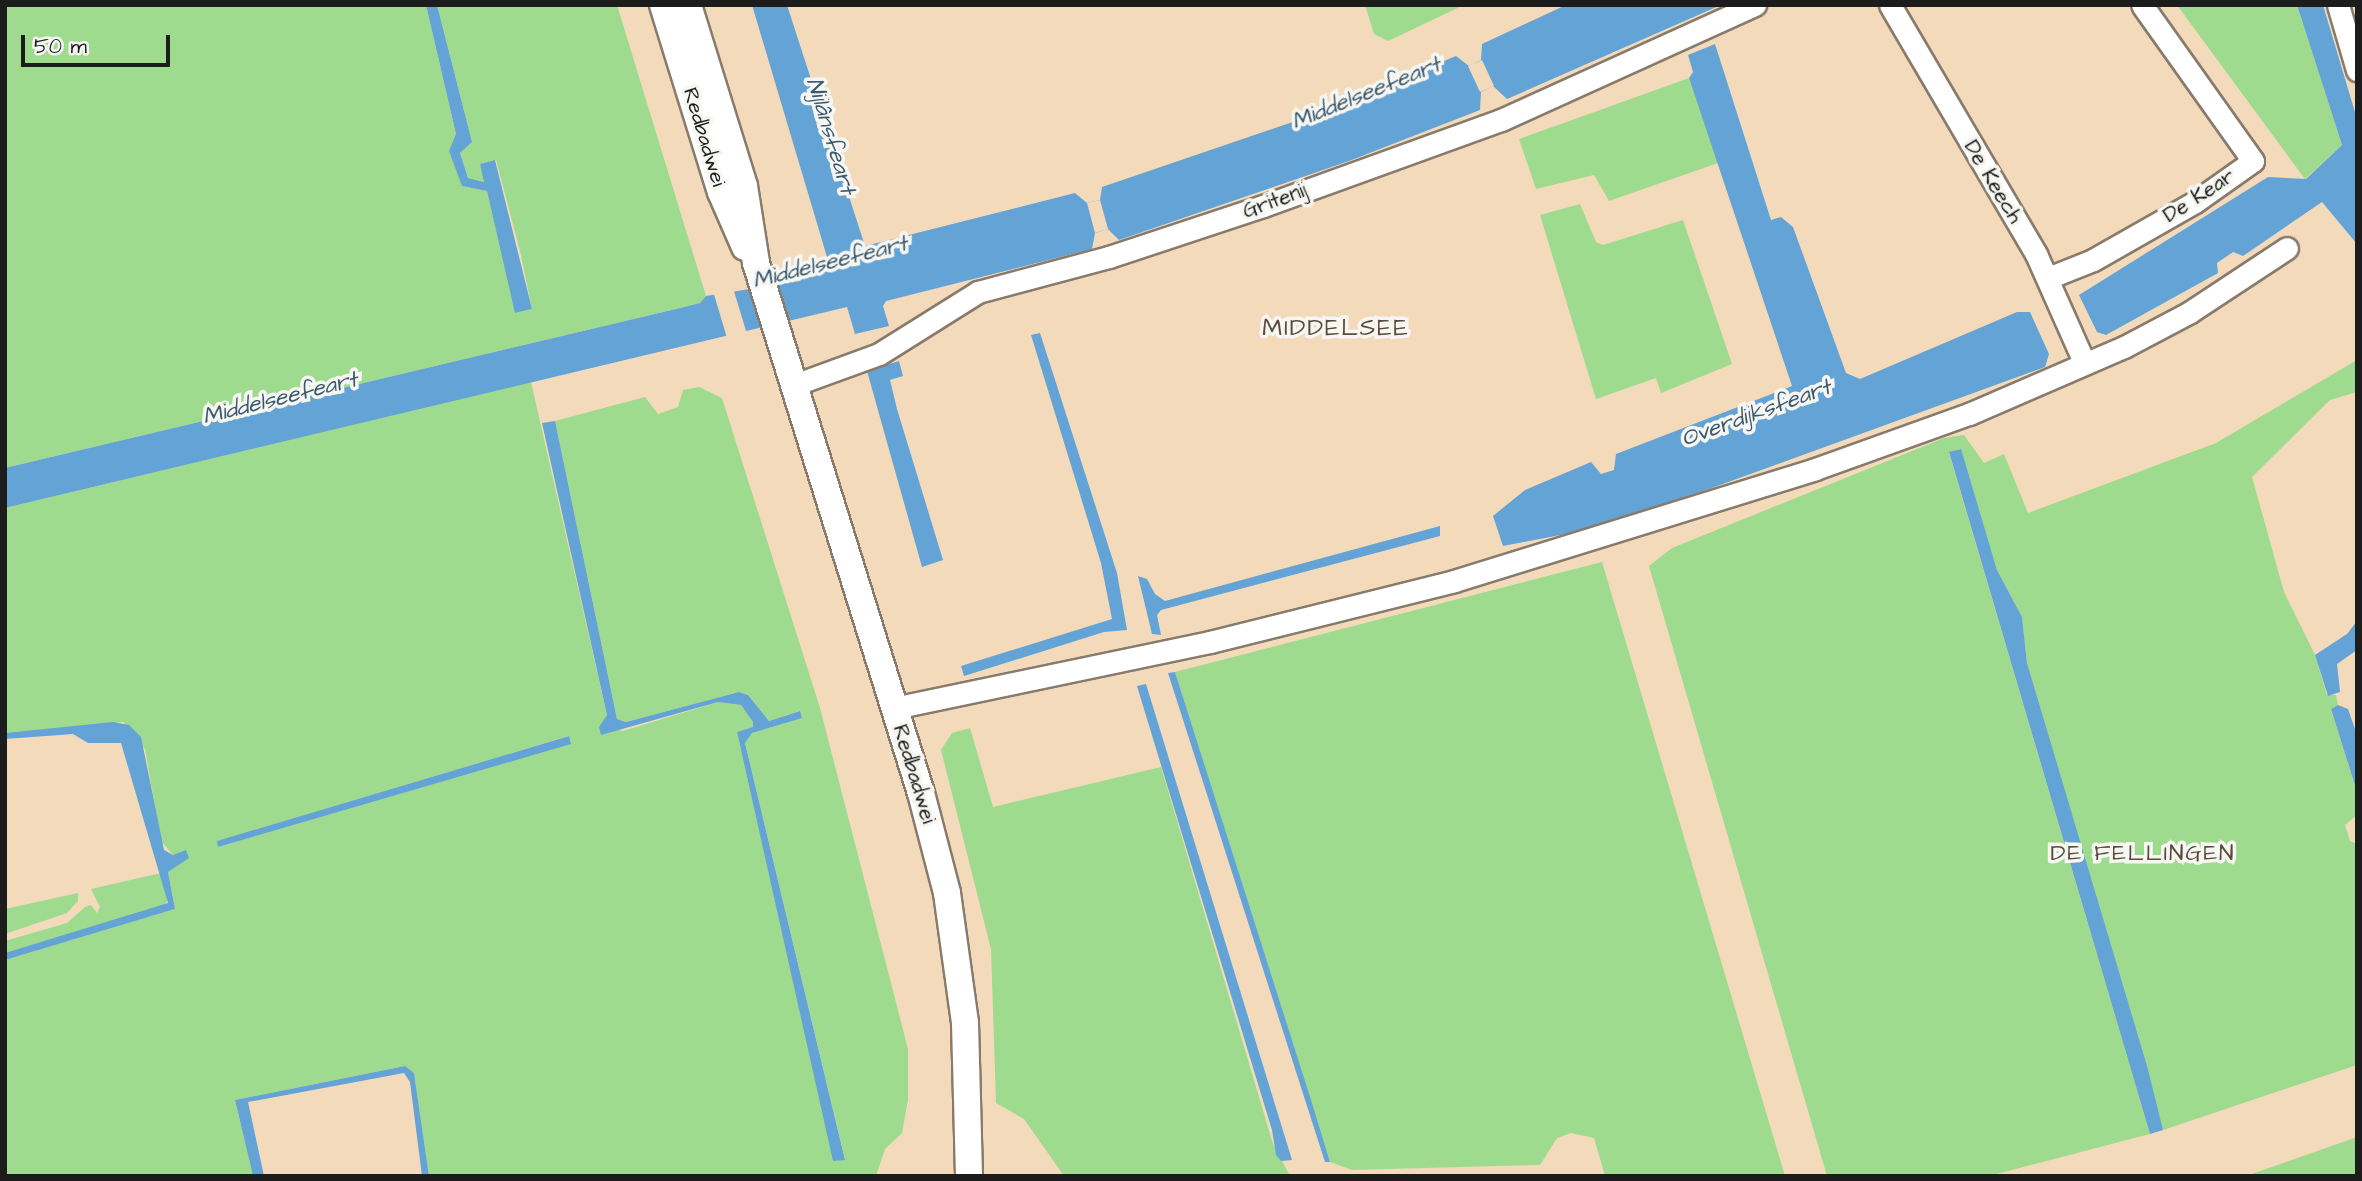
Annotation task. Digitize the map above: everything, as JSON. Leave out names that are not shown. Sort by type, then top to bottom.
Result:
[{"type":"street","name":"Redbadwei","points":[[663,5],[721,192],[740,239],[756,263]]},
{"type":"street","name":"Redbadwei","points":[[688,5],[744,186],[756,263],[934,842],[954,932],[969,1083],[969,1176]]},
{"type":"street","name":"Gritenij","points":[[794,385],[879,355],[978,292],[1109,257],[1263,206],[1501,120],[1755,5]]},
{"type":"street","name":"De Keech","points":[[1890,5],[2048,278],[2085,364]]},
{"type":"street","name":"De Kear","points":[[2048,278],[2093,260],[2195,202],[2253,161],[2142,5]]},
{"type":"street","points":[[2338,5],[2357,70]]},
{"type":"street","points":[[894,708],[1210,642],[1465,578],[1815,469],[1969,414],[2085,364],[2190,312],[2287,248]]},
{"type":"green space","points":[[5,5],[426,5],[456,134],[462,186],[487,191],[516,313],[532,309],[520,251],[496,160],[480,164],[485,182],[468,178],[460,153],[472,142],[437,5],[617,5],[706,296],[700,303],[676,309],[5,468]]},
{"type":"green space","points":[[1365,5],[1464,5],[1388,41],[1374,34]]},
{"type":"green space","points":[[2177,5],[2297,5],[2342,145],[2305,179]]},
{"type":"green space","points":[[1689,78],[1718,163],[1609,201],[1594,175],[1536,189],[1519,139]]},
{"type":"green space","points":[[1580,204],[1596,242],[1603,245],[1683,220],[1732,364],[1661,393],[1656,378],[1596,399],[1540,215]]},
{"type":"green space","points":[[2357,360],[2357,392],[2330,400],[2252,477],[2284,592],[2315,655],[2327,695],[2336,695],[2338,705],[2331,710],[2357,792],[2357,815],[2345,825],[2350,841],[2357,844],[2357,1065],[2163,1130],[2027,663],[2022,617],[1997,570],[1960,449],[1949,453],[2150,1134],[1989,1176],[1827,1176],[1649,566],[1672,548],[1944,438],[1964,435],[1984,463],[2004,454],[2028,513],[2216,443]]},
{"type":"green space","points":[[531,382],[607,715],[604,725],[623,731],[718,702],[741,705],[753,722],[754,727],[737,732],[834,1161],[845,1159],[745,743],[752,733],[801,718],[799,711],[769,721],[748,695],[739,692],[626,722],[617,719],[555,421],[645,397],[658,414],[678,407],[683,390],[699,387],[722,398],[820,708],[908,1049],[908,1100],[902,1133],[885,1149],[876,1176],[429,1176],[414,1073],[405,1066],[235,1100],[253,1176],[5,1176],[5,960],[175,909],[168,872],[173,855],[161,841],[145,749],[123,722],[5,733],[5,508]],"holes":[[[568,736],[570,744],[218,847],[218,841]]]},
{"type":"green space","points":[[1602,562],[1785,1176],[1605,1176],[1594,1138],[1571,1133],[1557,1138],[1540,1165],[1352,1170],[1330,1162],[1175,672]]},
{"type":"green space","points":[[970,728],[993,807],[1161,767],[1273,1144],[1290,1176],[1064,1176],[1024,1119],[996,1103],[991,949],[941,750],[952,733]]},
{"type":"green space","points":[[161,873],[168,899],[164,906],[5,953],[5,941],[67,923],[91,905],[97,913],[100,907],[91,889]]},
{"type":"green space","points":[[78,893],[78,901],[67,913],[5,934],[5,909]]},
{"type":"green space","points":[[2357,1137],[2357,1176],[2246,1176]]},
{"type":"water","points":[[426,5],[437,5],[472,142],[460,153],[468,178],[484,182],[480,164],[495,160],[532,309],[515,313],[487,191],[462,186],[449,151],[456,134]]},
{"type":"water","name":"Middelseefeart","points":[[752,5],[787,5],[865,246],[1075,193],[1087,203],[1100,200],[1102,187],[1328,110],[1456,56],[1469,66],[1481,60],[1482,44],[1566,5],[1721,5],[1507,99],[1493,86],[1481,92],[1480,110],[1349,161],[1119,240],[1108,229],[1095,233],[1092,249],[886,301],[883,306],[889,326],[855,334],[847,307],[5,508],[5,468],[676,309],[700,303],[706,296],[800,281],[827,257]]},
{"type":"water","points":[[2297,5],[2323,5],[2357,119],[2357,244],[2322,202],[2243,256],[2233,252],[2217,263],[2218,273],[2106,335],[2097,332],[2079,295],[2268,177],[2306,179],[2342,145]]},
{"type":"water","name":"Overdijksfeart","points":[[1715,44],[1771,220],[1781,217],[1793,227],[1846,373],[1860,379],[2017,312],[2030,312],[2049,354],[2045,367],[1709,489],[1576,532],[1503,546],[1493,516],[1525,490],[1591,462],[1601,474],[1614,470],[1616,454],[1792,386],[1689,78],[1693,72],[1688,55]]},
{"type":"water","points":[[1040,333],[1117,573],[1127,630],[1104,632],[964,676],[961,666],[1112,619],[1101,563],[1031,335]]},
{"type":"water","points":[[899,361],[903,376],[890,380],[943,560],[922,567],[867,371]]},
{"type":"water","points":[[555,421],[617,719],[626,722],[739,692],[748,695],[769,721],[800,711],[802,718],[752,733],[745,743],[845,1160],[833,1161],[737,732],[753,727],[753,722],[741,705],[718,702],[601,735],[599,727],[607,715],[542,423]]},
{"type":"water","points":[[1961,449],[1997,570],[2022,617],[2027,663],[2147,1066],[2163,1130],[2150,1134],[1949,452]]},
{"type":"water","points":[[1440,526],[1440,536],[1161,610],[1157,615],[1161,635],[1152,634],[1138,576],[1147,579],[1155,594],[1165,601]]},
{"type":"water","points":[[2357,621],[2357,650],[2337,664],[2340,692],[2328,696],[2315,655],[2347,634]]},
{"type":"water","points":[[1175,672],[1330,1162],[1325,1162],[1168,673]]},
{"type":"water","points":[[1146,684],[1292,1160],[1281,1161],[1276,1155],[1272,1130],[1137,686]]},
{"type":"water","points":[[2338,705],[2348,709],[2357,735],[2357,792],[2331,709]]},
{"type":"water","points":[[113,722],[129,725],[141,737],[164,850],[173,855],[186,850],[189,858],[168,872],[175,909],[5,960],[5,953],[168,903],[121,743],[88,743],[73,734],[5,739],[5,733]]},
{"type":"water","points":[[569,736],[571,744],[218,847],[217,841]]},
{"type":"water","points":[[405,1066],[414,1073],[429,1176],[422,1176],[410,1082],[404,1073],[248,1102],[264,1176],[253,1176],[235,1100]]},
{"type":"pier","points":[[1482,60],[1494,86],[1480,92],[1468,66]]},
{"type":"pier","points":[[1100,200],[1108,229],[1095,233],[1087,203]]},
{"type":"pier","points":[[733,288],[747,334],[727,338],[713,291]]},
{"type":"district","name":"MIDDELSEE","points":[[1336,329]]},
{"type":"district","name":"DE FELLINGEN","points":[[2143,853]]},
{"type":"water label","name":"Nijlânsfeart","points":[[831,136]]}]
